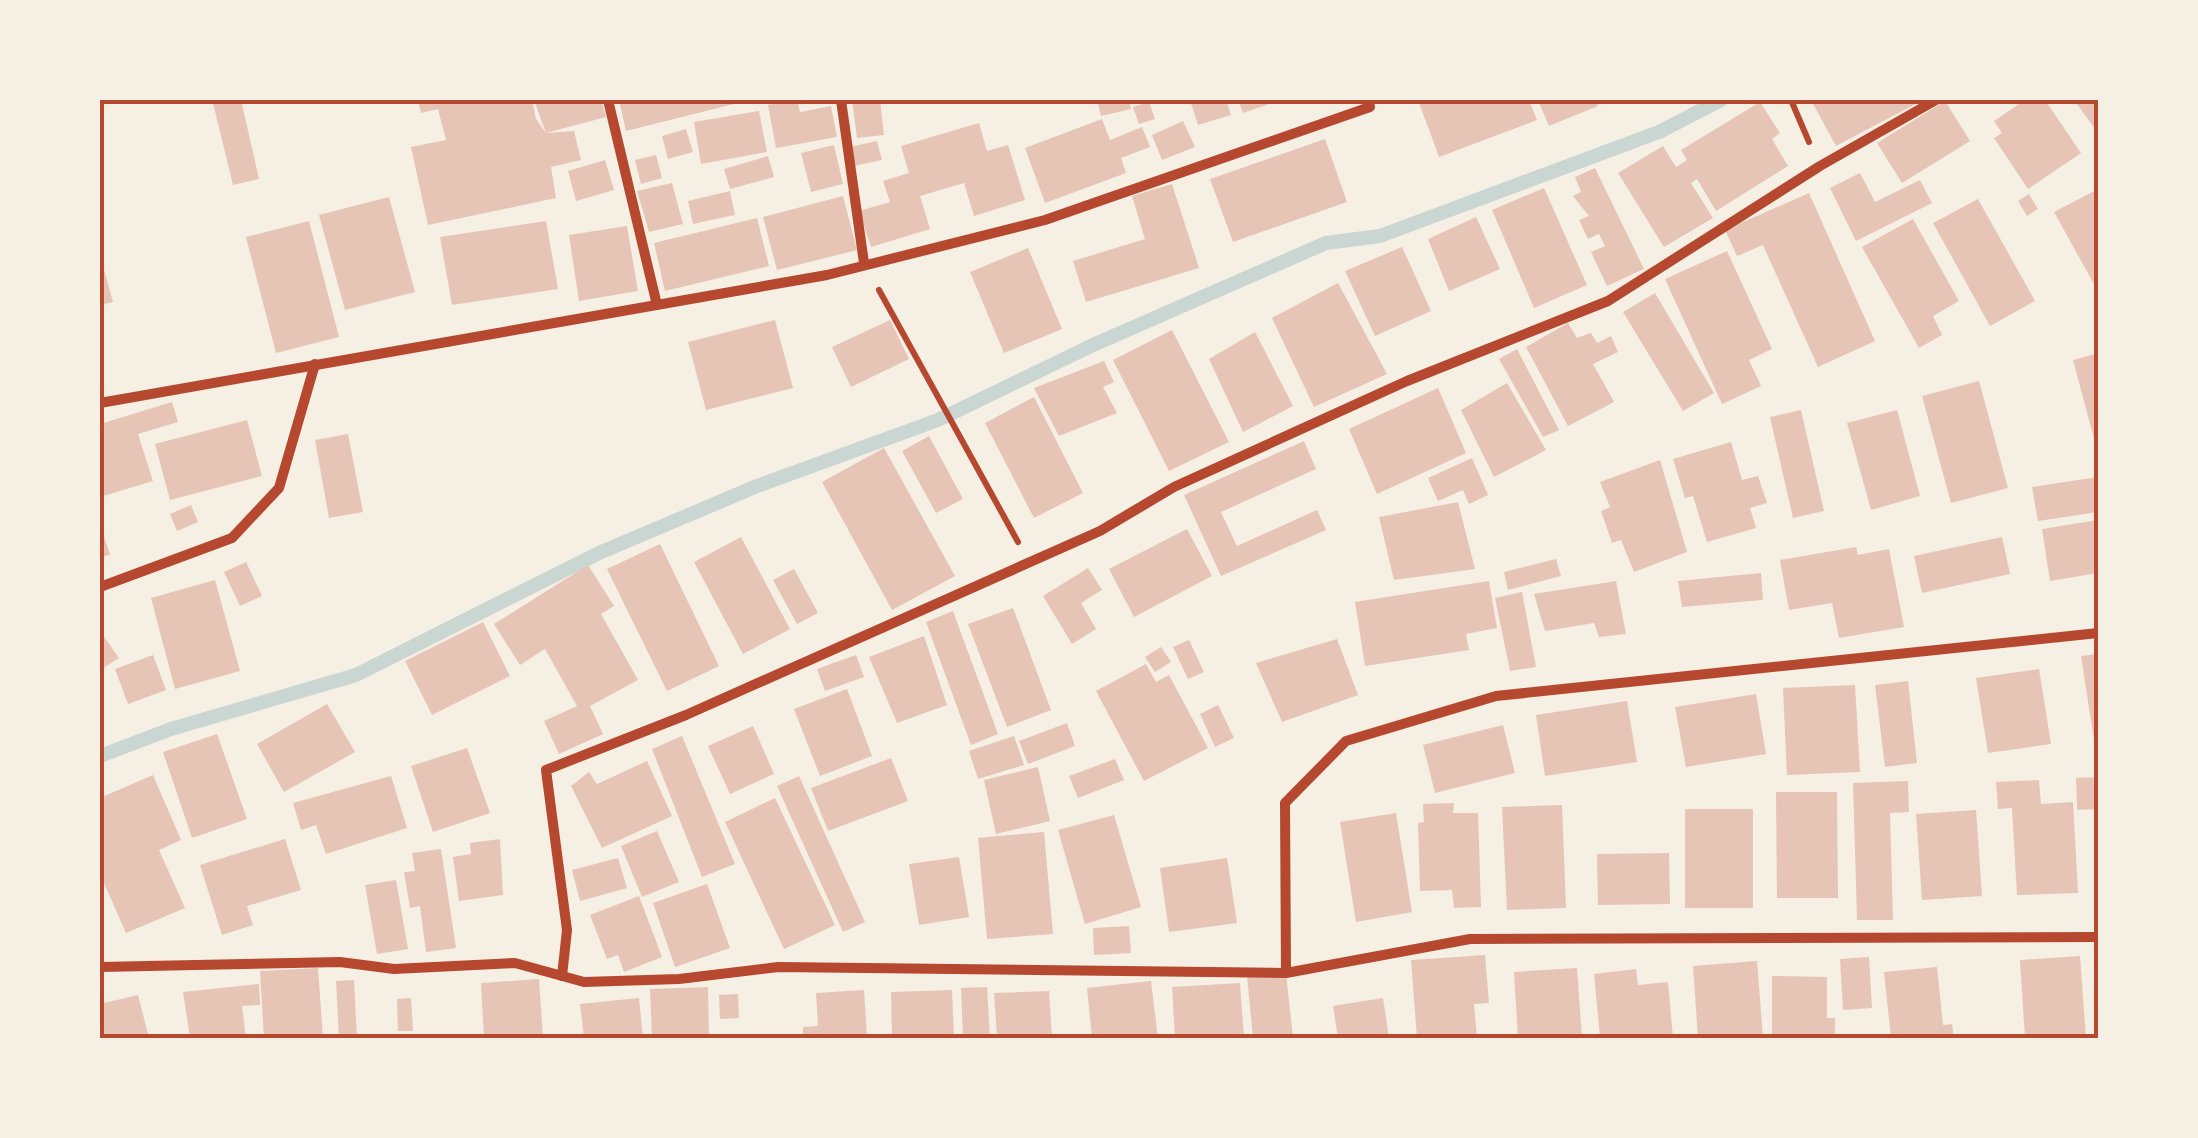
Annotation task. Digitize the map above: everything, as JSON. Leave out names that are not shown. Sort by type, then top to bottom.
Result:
[{"type":"street","points":[[608,100],[657,305]]},
{"type":"street","points":[[842,100],[864,262]]},
{"type":"street","points":[[100,402],[827,275],[864,262],[1045,220],[1370,107],[1368,100]]},
{"type":"street","points":[[562,976],[567,930],[546,770],[686,715],[1100,531],[1174,487],[1407,381],[1608,301],[1820,166],[1936,100]]},
{"type":"street","points":[[100,587],[232,538],[279,488],[314,364]]},
{"type":"street","points":[[1286,972],[1285,803],[1346,741],[1496,696],[2098,632]]},
{"type":"street","points":[[100,967],[340,962],[394,970],[515,964],[584,982],[679,979],[778,967],[1286,972],[1470,939],[2098,937]]},
{"type":"path","points":[[1791,100],[1820,166]]},
{"type":"path","points":[[864,262],[1028,562]]},
{"type":"building","points":[[241,100],[259,179],[233,185],[213,103]]},
{"type":"building","points":[[418,100],[532,100],[536,119],[546,133],[574,131],[581,160],[551,167],[556,198],[428,225],[411,147],[446,140],[438,109],[421,113]]},
{"type":"building","points":[[534,100],[601,100],[606,117],[546,133]]},
{"type":"building","points":[[619,100],[737,100],[738,103],[626,131]]},
{"type":"building","points":[[797,100],[800,112],[831,106],[837,137],[776,148],[768,105]]},
{"type":"building","points":[[852,100],[880,100],[884,135],[857,138]]},
{"type":"building","points":[[1097,100],[1129,100],[1131,109],[1101,116]]},
{"type":"building","points":[[1190,100],[1226,100],[1231,115],[1198,125]]},
{"type":"building","points":[[1238,100],[1278,100],[1278,101],[1243,113]]},
{"type":"building","points":[[1418,100],[1529,100],[1537,120],[1439,157]]},
{"type":"building","points":[[1538,100],[1596,100],[1598,106],[1549,126]]},
{"type":"building","points":[[1811,100],[1923,100],[1836,146]]},
{"type":"building","points":[[2025,100],[2045,100],[2081,153],[2028,189],[1994,138],[2002,133],[1994,121]]},
{"type":"building","points":[[2074,100],[2098,100],[2098,133]]},
{"type":"building","points":[[1945,101],[1970,141],[1902,183],[1877,143]]},
{"type":"building","points":[[1149,102],[1155,119],[1139,124],[1133,107]]},
{"type":"building","points":[[1760,102],[1780,133],[1772,139],[1788,166],[1716,211],[1697,179],[1691,183],[1713,218],[1664,247],[1618,173],[1663,146],[1676,167],[1687,160],[1681,150]]},
{"type":"building","points":[[759,111],[767,152],[701,164],[694,122]]},
{"type":"building","points":[[1102,119],[1110,140],[1142,127],[1150,147],[1121,158],[1126,173],[1045,203],[1025,148]]},
{"type":"building","points":[[1183,121],[1195,147],[1162,160],[1152,135]]},
{"type":"building","points":[[979,123],[987,151],[1008,145],[1025,200],[974,216],[964,183],[920,196],[930,229],[871,247],[859,211],[890,202],[883,181],[909,173],[901,146]]},
{"type":"building","points":[[686,129],[693,152],[668,159],[662,136]]},
{"type":"building","points":[[1325,139],[1347,202],[1233,242],[1210,179]]},
{"type":"building","points":[[877,141],[882,160],[854,166],[850,147]]},
{"type":"building","points":[[834,145],[843,184],[811,192],[801,153]]},
{"type":"building","points":[[656,155],[662,178],[641,184],[635,160]]},
{"type":"building","points":[[768,156],[774,177],[730,189],[724,169]]},
{"type":"building","points":[[605,160],[614,190],[576,201],[568,171]]},
{"type":"building","points":[[1595,168],[1644,269],[1607,286],[1591,252],[1605,246],[1599,234],[1588,239],[1579,220],[1589,216],[1573,196],[1581,192],[1575,177]]},
{"type":"building","points":[[1860,173],[1875,202],[1920,180],[1932,203],[1856,241],[1830,188]]},
{"type":"building","points":[[672,183],[683,224],[649,232],[637,191]]},
{"type":"building","points":[[1172,184],[1199,268],[1086,302],[1073,261],[1145,239],[1132,196]]},
{"type":"building","points":[[1544,188],[1587,285],[1534,308],[1492,210]]},
{"type":"building","points":[[2098,189],[2098,285],[2095,286],[2054,212]]},
{"type":"building","points":[[730,191],[735,215],[693,224],[688,201]]},
{"type":"building","points":[[1809,193],[1875,341],[1818,367],[1763,245],[1737,256],[1725,230]]},
{"type":"building","points":[[2029,194],[2038,209],[2027,216],[2018,201]]},
{"type":"building","points":[[843,196],[857,250],[777,270],[763,217]]},
{"type":"building","points":[[389,197],[415,292],[345,310],[319,215]]},
{"type":"building","points":[[1978,199],[2035,301],[1990,326],[1933,223]]},
{"type":"building","points":[[1476,217],[1500,269],[1449,291],[1428,239]]},
{"type":"building","points":[[757,218],[769,266],[665,291],[654,243]]},
{"type":"building","points":[[1913,219],[1959,301],[1933,316],[1942,335],[1919,348],[1862,247]]},
{"type":"building","points":[[309,221],[339,337],[276,353],[246,237]]},
{"type":"building","points":[[546,221],[558,289],[452,305],[440,237]]},
{"type":"building","points":[[627,226],[638,291],[579,301],[569,235]]},
{"type":"building","points":[[1402,247],[1431,311],[1375,336],[1345,271]]},
{"type":"building","points":[[1028,248],[1062,329],[1004,353],[970,272]]},
{"type":"building","points":[[1727,251],[1772,349],[1749,360],[1761,386],[1722,404],[1665,279]]},
{"type":"building","points":[[100,255],[113,302],[100,305]]},
{"type":"building","points":[[1338,283],[1387,374],[1314,407],[1272,318]]},
{"type":"building","points":[[1655,293],[1714,393],[1683,411],[1623,312]]},
{"type":"building","points":[[775,320],[793,388],[706,410],[688,342]]},
{"type":"building","points":[[890,320],[909,359],[851,387],[832,347]]},
{"type":"building","points":[[1568,323],[1577,338],[1591,333],[1597,343],[1611,336],[1618,352],[1593,364],[1614,402],[1568,426],[1526,347]]},
{"type":"building","points":[[1172,330],[1229,442],[1169,471],[1113,360]]},
{"type":"building","points":[[1255,332],[1293,406],[1243,432],[1209,359]]},
{"type":"building","points":[[1517,349],[1559,430],[1543,437],[1499,359]]},
{"type":"building","points":[[2098,353],[2098,450],[2097,450],[2073,360]]},
{"type":"building","points":[[1104,361],[1114,382],[1103,387],[1117,413],[1059,436],[1034,388]]},
{"type":"building","points":[[1979,381],[2008,488],[1951,503],[1922,396]]},
{"type":"building","points":[[1507,383],[1546,450],[1494,477],[1461,410]]},
{"type":"building","points":[[1438,388],[1466,453],[1377,494],[1349,429]]},
{"type":"building","points":[[1034,397],[1083,493],[1034,518],[985,423]]},
{"type":"building","points":[[172,402],[178,422],[138,434],[153,481],[100,497],[100,424]]},
{"type":"building","points":[[1801,410],[1824,511],[1793,518],[1770,417]]},
{"type":"building","points":[[1897,410],[1920,496],[1871,510],[1847,423]]},
{"type":"building","points":[[247,420],[262,476],[170,500],[155,444]]},
{"type":"building","points":[[348,434],[363,512],[329,518],[315,440]]},
{"type":"building","points":[[929,436],[963,499],[936,513],[902,451]]},
{"type":"building","points":[[1304,441],[1316,469],[1221,512],[1237,546],[1317,510],[1326,530],[1221,576],[1184,495]]},
{"type":"building","points":[[1731,442],[1742,480],[1758,476],[1767,503],[1750,508],[1756,528],[1707,542],[1693,496],[1685,498],[1673,459]]},
{"type":"building","points":[[884,448],[955,576],[892,610],[822,482]]},
{"type":"building","points":[[1472,458],[1488,495],[1469,504],[1463,490],[1438,501],[1428,478]]},
{"type":"building","points":[[1660,460],[1687,552],[1634,572],[1621,540],[1612,543],[1601,511],[1610,507],[1600,482]]},
{"type":"building","points":[[2098,477],[2098,512],[2038,521],[2032,487]]},
{"type":"building","points":[[1458,502],[1475,569],[1394,580],[1379,517]]},
{"type":"building","points":[[191,505],[198,522],[177,531],[170,514]]},
{"type":"building","points":[[2098,520],[2098,573],[2050,581],[2042,529]]},
{"type":"building","points":[[100,524],[110,555],[100,557]]},
{"type":"building","points":[[1187,529],[1212,576],[1134,617],[1109,569]]},
{"type":"building","points":[[741,537],[790,629],[743,654],[694,562]]},
{"type":"building","points":[[2002,537],[2010,574],[1922,593],[1914,556]]},
{"type":"building","points":[[660,544],[719,666],[667,691],[607,569]]},
{"type":"building","points":[[1856,547],[1858,555],[1889,549],[1904,627],[1839,638],[1832,603],[1789,610],[1780,560]]},
{"type":"building","points":[[1556,559],[1561,576],[1508,590],[1504,572]]},
{"type":"building","points":[[246,562],[262,596],[240,606],[224,572]]},
{"type":"building","points":[[588,565],[614,606],[601,614],[638,680],[590,706],[603,734],[559,754],[544,721],[577,706],[545,649],[520,665],[494,624]]},
{"type":"building","points":[[1088,568],[1102,590],[1081,603],[1096,629],[1072,644],[1043,596]]},
{"type":"building","points":[[794,569],[818,613],[797,624],[773,580]]},
{"type":"building","points":[[1761,573],[1763,600],[1682,607],[1678,581]]},
{"type":"building","points":[[215,580],[240,671],[175,689],[151,598]]},
{"type":"building","points":[[1489,581],[1497,628],[1466,634],[1469,650],[1365,666],[1355,602]]},
{"type":"building","points":[[1616,581],[1626,634],[1599,637],[1594,623],[1545,631],[1534,594]]},
{"type":"building","points":[[1522,592],[1536,667],[1510,671],[1495,598]]},
{"type":"building","points":[[1013,608],[1051,710],[1007,727],[968,624]]},
{"type":"building","points":[[953,611],[998,734],[971,745],[926,622]]},
{"type":"building","points":[[483,622],[510,676],[432,715],[405,661]]},
{"type":"building","points":[[100,631],[119,658],[100,670]]},
{"type":"building","points":[[924,636],[947,705],[897,723],[869,657]]},
{"type":"building","points":[[1337,639],[1358,695],[1282,722],[1256,663]]},
{"type":"building","points":[[1189,640],[1204,672],[1188,679],[1173,647]]},
{"type":"building","points":[[1161,647],[1171,662],[1155,672],[1145,657]]},
{"type":"building","points":[[2098,654],[2098,753],[2096,753],[2081,656]]},
{"type":"building","points":[[153,655],[166,690],[128,704],[115,669]]},
{"type":"building","points":[[856,655],[864,677],[825,691],[817,669]]},
{"type":"building","points":[[1146,664],[1156,682],[1169,675],[1208,748],[1144,781],[1096,691]]},
{"type":"building","points":[[2039,669],[2051,744],[1988,753],[1976,678]]},
{"type":"building","points":[[1908,681],[1917,763],[1885,767],[1875,685]]},
{"type":"building","points":[[1855,685],[1860,772],[1787,775],[1783,688]]},
{"type":"building","points":[[847,689],[872,756],[820,776],[794,709]]},
{"type":"building","points":[[1756,694],[1766,754],[1686,767],[1675,707]]},
{"type":"building","points":[[1627,701],[1637,762],[1545,776],[1536,715]]},
{"type":"building","points":[[327,704],[355,752],[284,792],[257,744]]},
{"type":"building","points":[[1218,705],[1234,738],[1215,747],[1200,714]]},
{"type":"building","points":[[1067,723],[1075,746],[1028,764],[1019,741]]},
{"type":"building","points":[[1503,725],[1515,773],[1435,793],[1423,745]]},
{"type":"building","points":[[753,726],[774,774],[730,794],[708,746]]},
{"type":"building","points":[[217,734],[247,819],[192,838],[163,752]]},
{"type":"building","points":[[682,736],[735,864],[702,877],[652,749]]},
{"type":"building","points":[[1014,736],[1024,765],[978,779],[969,751]]},
{"type":"building","points":[[467,748],[490,813],[433,832],[411,766]]},
{"type":"building","points":[[891,758],[908,801],[828,831],[811,788]]},
{"type":"building","points":[[1115,759],[1124,780],[1078,798],[1069,776]]},
{"type":"building","points":[[647,761],[672,816],[602,848],[571,786],[589,772],[597,784]]},
{"type":"building","points":[[1038,767],[1050,821],[996,834],[984,780]]},
{"type":"building","points":[[153,775],[181,840],[159,850],[185,908],[126,933],[100,874],[100,798]]},
{"type":"building","points":[[391,776],[407,828],[326,854],[316,825],[301,830],[293,803]]},
{"type":"building","points":[[799,776],[865,922],[843,932],[777,786]]},
{"type":"building","points":[[2098,777],[2098,809],[2077,810],[2076,778]]},
{"type":"building","points":[[2039,780],[2041,804],[2073,802],[2078,893],[2017,895],[2012,808],[1998,809],[1996,782]]},
{"type":"building","points":[[1908,781],[1909,812],[1890,813],[1893,920],[1857,920],[1853,783]]},
{"type":"building","points":[[1776,792],[1837,792],[1838,898],[1777,898]]},
{"type":"building","points":[[775,798],[835,925],[784,949],[725,822]]},
{"type":"building","points":[[1454,803],[1453,813],[1478,813],[1481,907],[1454,908],[1452,890],[1420,891],[1418,823],[1424,822],[1423,804]]},
{"type":"building","points":[[1562,805],[1566,908],[1507,910],[1502,807]]},
{"type":"building","points":[[1685,809],[1753,809],[1753,908],[1685,908]]},
{"type":"building","points":[[1976,810],[1982,896],[1922,900],[1916,814]]},
{"type":"building","points":[[1396,813],[1412,912],[1356,922],[1340,822]]},
{"type":"building","points":[[1114,815],[1141,907],[1085,924],[1058,830]]},
{"type":"building","points":[[657,831],[679,882],[642,897],[621,846]]},
{"type":"building","points":[[1044,832],[1053,934],[987,939],[978,838]]},
{"type":"building","points":[[285,839],[301,890],[247,906],[253,925],[222,935],[200,865]]},
{"type":"building","points":[[500,839],[503,895],[459,901],[453,857],[471,854],[470,843]]},
{"type":"building","points":[[441,849],[456,948],[426,952],[420,906],[410,908],[404,872],[415,871],[412,853]]},
{"type":"building","points":[[1669,853],[1670,904],[1598,905],[1597,854]]},
{"type":"building","points":[[959,857],[969,917],[919,925],[909,864]]},
{"type":"building","points":[[618,858],[627,888],[580,901],[572,870]]},
{"type":"building","points":[[1227,858],[1237,923],[1169,932],[1160,868]]},
{"type":"building","points":[[396,880],[408,949],[377,954],[365,885]]},
{"type":"building","points":[[707,884],[730,948],[675,967],[653,903]]},
{"type":"building","points":[[639,896],[662,957],[624,972],[618,955],[607,959],[590,915]]},
{"type":"building","points":[[1129,926],[1131,953],[1094,955],[1093,928]]},
{"type":"building","points":[[1485,955],[1489,1003],[1474,1004],[1477,1038],[1417,1038],[1411,960]]},
{"type":"building","points":[[2080,956],[2086,1038],[2025,1038],[2020,960]]},
{"type":"building","points":[[1869,957],[1872,1008],[1843,1010],[1840,959]]},
{"type":"building","points":[[1757,961],[1763,1038],[1698,1038],[1693,966]]},
{"type":"building","points":[[1937,967],[1943,1025],[1952,1024],[1954,1038],[1891,1038],[1884,972]]},
{"type":"building","points":[[318,968],[323,1038],[264,1038],[260,971]]},
{"type":"building","points":[[1577,968],[1582,1038],[1518,1038],[1514,972]]},
{"type":"building","points":[[1636,969],[1638,985],[1668,982],[1673,1038],[1600,1038],[1594,974]]},
{"type":"building","points":[[1286,973],[1293,1038],[1253,1038],[1247,976]]},
{"type":"building","points":[[1772,976],[1827,977],[1827,1018],[1835,1018],[1835,1038],[1772,1038]]},
{"type":"building","points":[[539,979],[543,1038],[484,1038],[481,983]]},
{"type":"building","points":[[354,980],[357,1038],[339,1038],[336,981]]},
{"type":"building","points":[[1151,981],[1158,1038],[1092,1038],[1087,988]]},
{"type":"building","points":[[1240,983],[1244,1038],[1175,1038],[1172,987]]},
{"type":"building","points":[[259,984],[260,1005],[242,1006],[246,1038],[190,1038],[183,992]]},
{"type":"building","points":[[708,987],[709,1038],[652,1038],[650,989]]},
{"type":"building","points":[[987,987],[990,1038],[963,1038],[961,988]]},
{"type":"building","points":[[864,990],[867,1038],[803,1038],[803,1027],[818,1026],[816,993]]},
{"type":"building","points":[[952,990],[954,1038],[892,1038],[891,992]]},
{"type":"building","points":[[1049,991],[1052,1038],[997,1038],[994,993]]},
{"type":"building","points":[[738,994],[739,1018],[720,1019],[719,995]]},
{"type":"building","points":[[138,995],[149,1038],[100,1038],[100,1004]]},
{"type":"building","points":[[411,998],[413,1031],[398,1031],[397,999]]},
{"type":"building","points":[[639,998],[643,1038],[584,1038],[580,1004]]},
{"type":"building","points":[[1383,998],[1389,1038],[1338,1038],[1333,1006]]},
{"type":"waterway","points":[[100,756],[171,729],[356,675],[599,553],[757,486],[938,420],[1093,345],[1326,243],[1380,236],[1659,132],[1721,100]]}]
